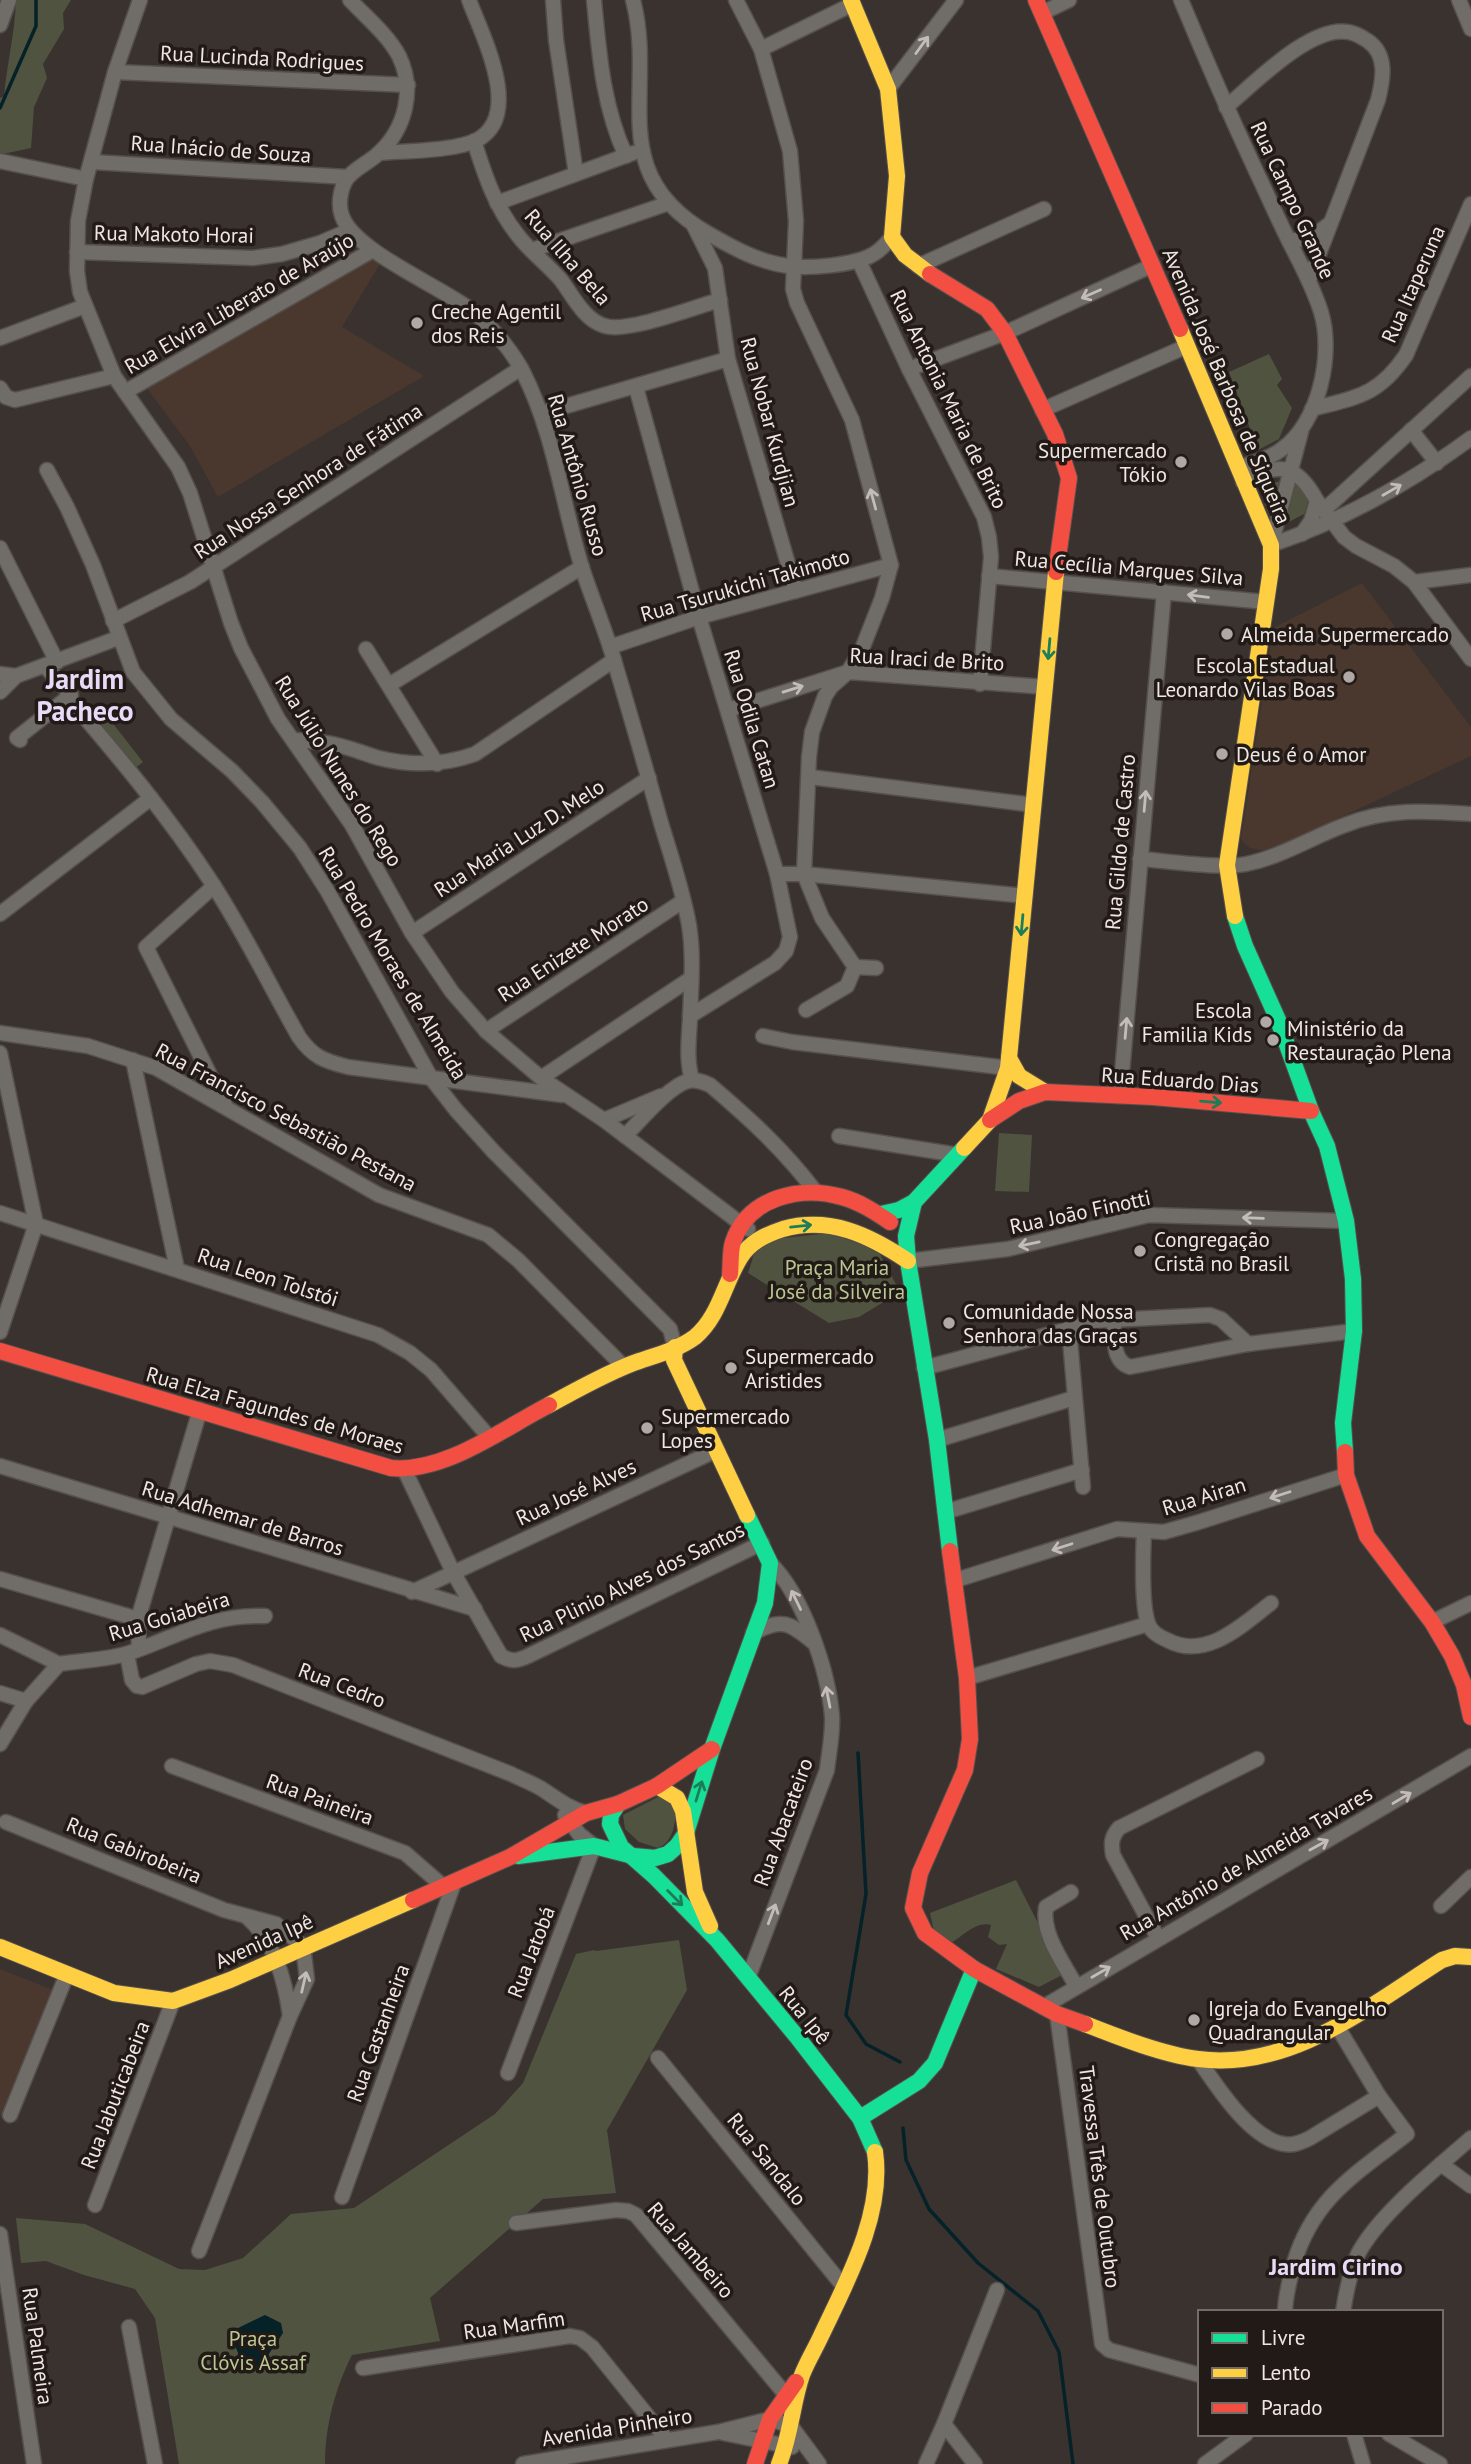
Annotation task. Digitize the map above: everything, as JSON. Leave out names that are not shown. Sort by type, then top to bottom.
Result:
[{"type":"street","points":[[0,25],[9,0]]},
{"type":"street","name":"Rua Júlio Nunes do Rego","points":[[140,0],[115,72],[86,179],[78,220],[80,292],[114,376],[178,467],[190,493],[241,648],[278,719],[352,825],[412,933],[452,992],[486,1031],[541,1078],[604,1120],[741,1222],[758,1238]]},
{"type":"street","points":[[350,0],[391,44],[399,56],[408,86],[406,107],[399,128],[379,153],[347,177],[342,189],[342,217],[350,230]]},
{"type":"street","points":[[379,153],[437,148],[474,141],[483,136],[495,120],[499,109],[499,94],[490,56],[469,0]]},
{"type":"street","points":[[553,0],[556,40],[576,174]]},
{"type":"street","points":[[594,0],[605,96],[626,156]]},
{"type":"street","points":[[633,0],[639,51],[641,150],[655,183],[669,203],[693,225],[762,261],[792,266],[859,261],[874,254],[892,237]]},
{"type":"street","points":[[736,0],[761,49],[790,151],[796,221],[793,289],[797,303],[852,420],[891,565],[882,598],[862,649],[849,672],[831,687],[812,732],[804,874],[822,918],[855,968]]},
{"type":"street","points":[[888,89],[956,0]]},
{"type":"street","points":[[1039,6],[1069,0]]},
{"type":"street","name":"Rua Campo Grande","points":[[1181,0],[1226,107],[1309,280],[1325,332],[1319,392],[1304,424],[1285,447],[1240,475]]},
{"type":"street","points":[[1459,0],[1471,29]]},
{"type":"street","points":[[761,49],[852,2],[888,89],[897,176],[892,237],[905,256],[918,266],[987,309],[1004,332],[1055,434],[1069,478],[1055,581],[1009,1063],[990,1121],[914,1202],[899,1210],[881,1214]]},
{"type":"street","name":"Avenida José Barbosa de Siqueira","points":[[1039,6],[1188,346],[1271,545],[1271,569],[1227,865],[1233,911],[1327,1146],[1346,1221],[1353,1279],[1354,1331],[1339,1424],[1346,1475],[1367,1536],[1432,1622],[1456,1666],[1464,1685],[1471,1717]]},
{"type":"street","points":[[1226,107],[1301,45],[1325,34],[1348,31],[1373,45],[1382,60],[1383,83],[1378,100],[1309,280]]},
{"type":"street","name":"Rua Lucinda Rodrigues","points":[[115,72],[408,86]]},
{"type":"street","name":"Rua Ilha Bela","points":[[474,141],[497,203],[512,228],[550,267],[586,314],[604,326],[617,328],[635,324],[720,300]]},
{"type":"street","points":[[497,203],[641,150]]},
{"type":"street","points":[[0,161],[86,179]]},
{"type":"street","name":"Rua Inácio de Souza","points":[[92,162],[347,177]]},
{"type":"street","points":[[531,250],[669,203]]},
{"type":"street","name":"Rua Itaperuna","points":[[1312,409],[1366,394],[1392,375],[1406,355],[1471,204]]},
{"type":"street","points":[[918,266],[1044,208]]},
{"type":"street","name":"Rua Nobar Kurdjian","points":[[693,225],[715,268],[729,359],[796,591]]},
{"type":"street","points":[[1289,241],[1311,239],[1329,225]]},
{"type":"street","name":"Rua Antônio Russo","points":[[350,230],[373,250],[471,310],[501,340],[521,368],[542,413],[582,567],[612,654],[649,778],[689,926],[688,1056],[692,1080]]},
{"type":"street","name":"Rua Makoto Horai","points":[[77,252],[253,258],[282,254],[320,243],[350,230]]},
{"type":"street","name":"Rua Elvira Liberato de Araújo","points":[[125,392],[373,250]]},
{"type":"street","name":"Rua Antonia Maria de Brito","points":[[859,261],[909,369],[984,517],[989,537],[989,576],[980,684]]},
{"type":"street","points":[[909,369],[1004,332],[1153,265]]},
{"type":"street","points":[[0,338],[85,306]]},
{"type":"street","points":[[1042,410],[1188,346]]},
{"type":"street","points":[[542,413],[729,359]]},
{"type":"street","name":"Rua Nossa Senhora de Fátima","points":[[113,621],[190,582],[521,368]]},
{"type":"street","points":[[0,388],[6,397],[15,400],[114,376]]},
{"type":"street","points":[[1301,535],[1311,521],[1471,376]]},
{"type":"street","name":"Rua Odila Catan","points":[[636,387],[699,618],[777,874],[790,937],[786,951],[775,963],[690,1016]]},
{"type":"street","name":"Rua Campo Grande","points":[[1271,545],[1304,424]]},
{"type":"street","points":[[1411,430],[1437,463]]},
{"type":"street","points":[[1271,545],[1301,535],[1324,510],[1359,507],[1437,463],[1471,438]]},
{"type":"street","points":[[1240,475],[1271,469],[1291,470],[1310,488],[1344,537],[1394,566],[1414,582],[1471,659]]},
{"type":"street","name":"Rua Pedro Moraes de Almeida","points":[[47,470],[93,565],[118,638],[133,672],[151,698],[171,719],[232,771],[300,848],[328,892],[431,1078],[493,1151],[670,1329],[675,1347]]},
{"type":"street","points":[[1349,488],[1359,507]]},
{"type":"street","points":[[0,548],[51,664],[71,695],[17,738],[20,740]]},
{"type":"street","name":"Rua Tsurukichi Takimoto","points":[[437,764],[475,754],[612,654],[699,618],[891,565]]},
{"type":"street","points":[[389,685],[582,567]]},
{"type":"street","points":[[1414,582],[1471,575]]},
{"type":"street","name":"Rua Cecília Marques Silva","points":[[989,576],[1266,602]]},
{"type":"street","name":"Rua Gildo de Castro","points":[[1120,1096],[1164,592]]},
{"type":"street","points":[[0,674],[16,676],[118,638]]},
{"type":"street","points":[[366,649],[437,764]]},
{"type":"street","name":"Rua Iraci de Brito","points":[[728,710],[849,672],[1045,687]]},
{"type":"street","points":[[0,692],[16,676]]},
{"type":"street","points":[[68,698],[120,758],[214,886],[310,1052],[328,1062],[348,1067],[567,1096]]},
{"type":"street","points":[[294,740],[341,745],[380,758],[437,764]]},
{"type":"street","points":[[810,777],[1034,805]]},
{"type":"street","name":"Rua Maria Luz D. Melo","points":[[412,933],[649,778]]},
{"type":"street","points":[[0,914],[151,798]]},
{"type":"street","points":[[1140,859],[1227,865],[1257,862],[1347,824],[1383,813],[1414,810],[1471,814]]},
{"type":"street","points":[[777,874],[804,874],[1025,896]]},
{"type":"street","points":[[214,886],[146,947],[226,1106]]},
{"type":"street","name":"Rua Enizete Morato","points":[[486,1031],[683,901]]},
{"type":"street","points":[[855,968],[876,968]]},
{"type":"street","points":[[806,1010],[847,986],[855,968]]},
{"type":"street","points":[[541,1078],[690,979]]},
{"type":"street","name":"Rua Francisco Sebastião Pestana","points":[[0,1033],[88,1046],[156,1068],[379,1195],[488,1235],[519,1260],[624,1367]]},
{"type":"street","points":[[763,1036],[792,1042],[1009,1063],[1025,1081],[1045,1092]]},
{"type":"street","points":[[0,1054],[36,1224],[0,1332]]},
{"type":"street","points":[[133,1060],[177,1269]]},
{"type":"street","points":[[625,1136],[684,1082],[692,1080],[710,1085],[763,1130],[793,1161],[815,1191]]},
{"type":"street","name":"Rua Eduardo Dias","points":[[990,1121],[1019,1101],[1045,1092],[1311,1111]]},
{"type":"street","points":[[604,1120],[669,1093]]},
{"type":"street","points":[[839,1136],[958,1155]]},
{"type":"street","points":[[741,1222],[760,1203],[815,1191],[846,1199],[881,1214],[906,1236]]},
{"type":"street","points":[[914,1202],[906,1236],[908,1261],[937,1440],[967,1678],[970,1739],[965,1770],[920,1873],[914,1909],[925,1933],[974,1969],[1050,2011],[1130,2041],[1198,2059],[1265,2056],[1282,2052],[1337,2026],[1442,1960],[1455,1955],[1471,1957]]},
{"type":"street","name":"Rua Leon Tolstói","points":[[0,1213],[378,1335],[410,1353],[431,1370],[489,1437]]},
{"type":"street","name":"Rua João Finotti","points":[[908,1261],[1008,1249],[1149,1215],[1346,1221]]},
{"type":"street","name":"Rua Elza Fagundes de Moraes","points":[[730,1276],[728,1254],[741,1222]]},
{"type":"street","points":[[758,1238],[790,1227],[814,1224],[840,1226],[863,1233],[908,1261]]},
{"type":"street","name":"Rua Elza Fagundes de Moraes","points":[[0,1351],[378,1466],[405,1471],[433,1465],[624,1367],[694,1337],[706,1325],[720,1302],[743,1253],[758,1238]]},
{"type":"street","points":[[924,1368],[1091,1321],[1114,1319],[1210,1315],[1221,1319],[1248,1344]]},
{"type":"street","points":[[1114,1319],[1116,1356],[1124,1365],[1130,1367],[1248,1344],[1354,1331]]},
{"type":"street","points":[[1069,1329],[1083,1486]]},
{"type":"street","points":[[675,1347],[674,1360],[770,1563],[769,1585],[686,1833],[668,1854],[655,1858],[633,1856],[621,1847],[610,1824],[611,1815],[618,1804],[657,1786],[712,1749]]},
{"type":"street","points":[[937,1440],[1074,1398]]},
{"type":"street","points":[[133,1651],[138,1619],[200,1410]]},
{"type":"street","name":"Rua José Alves","points":[[412,1592],[717,1450]]},
{"type":"street","name":"Rua Adhemar de Barros","points":[[0,1466],[475,1609]]},
{"type":"street","points":[[945,1512],[1082,1470]]},
{"type":"street","name":"Rua Plinio Alves dos Santos","points":[[405,1471],[453,1572],[501,1656],[509,1660],[517,1661],[762,1543]]},
{"type":"street","name":"Rua Airan","points":[[953,1581],[1116,1529],[1164,1532],[1346,1475]]},
{"type":"street","points":[[1144,1531],[1143,1569],[1148,1624],[1161,1637],[1174,1644],[1189,1647],[1204,1645],[1221,1639],[1271,1603]]},
{"type":"street","name":"Rua Abacateiro","points":[[748,1978],[827,1769],[832,1716],[814,1643],[799,1603],[770,1563]]},
{"type":"street","points":[[0,1579],[138,1619]]},
{"type":"street","points":[[1432,1622],[1471,1603]]},
{"type":"street","name":"Rua Goiabeira","points":[[59,1664],[133,1651],[209,1621],[230,1617],[265,1616]]},
{"type":"street","points":[[753,1633],[769,1624],[783,1623],[793,1625],[814,1643]]},
{"type":"street","points":[[967,1678],[1148,1624]]},
{"type":"street","points":[[0,1635],[59,1664],[26,1701],[0,1744]]},
{"type":"street","name":"Rua Cedro","points":[[133,1651],[132,1680],[137,1686],[142,1687],[196,1664],[210,1661],[233,1665],[511,1774],[543,1790],[573,1810],[586,1812]]},
{"type":"street","points":[[0,1693],[26,1701]]},
{"type":"street","name":"Rua Antônio de Almeida Tavares","points":[[1050,2011],[1076,1986],[1471,1756]]},
{"type":"street","points":[[1157,1938],[1113,1855],[1111,1845],[1114,1833],[1159,1807],[1257,1759]]},
{"type":"street","name":"Rua Paineira","points":[[172,1766],[405,1853],[449,1885]]},
{"type":"street","points":[[657,1786],[677,1798],[683,1811],[686,1833]]},
{"type":"street","points":[[558,1802],[568,1822],[594,1846]]},
{"type":"street","name":"Avenida Ipê","points":[[0,1947],[114,1993],[173,2001],[218,1985],[449,1885],[510,1857],[586,1812],[618,1804]]},
{"type":"street","name":"Rua Gabirobeira","points":[[6,1822],[247,1917],[276,1924],[303,1946]]},
{"type":"street","name":"Rua Ipê","points":[[686,1833],[695,1892],[717,1940]]},
{"type":"street","name":"Avenida Ipê","points":[[510,1857],[594,1846],[633,1856]]},
{"type":"street","name":"Rua Jatobá","points":[[508,2073],[594,1846]]},
{"type":"street","name":"Rua Ipê","points":[[633,1856],[717,1940],[860,2118],[876,2153],[878,2185],[872,2212],[844,2287],[791,2398],[770,2419],[755,2464]]},
{"type":"street","points":[[1441,1906],[1471,1877]]},
{"type":"street","name":"Rua Castanheira","points":[[342,2197],[449,1885]]},
{"type":"street","points":[[1071,1892],[1046,1907],[1044,1916],[1054,1944],[1076,1986]]},
{"type":"street","points":[[247,1917],[263,1933],[286,1985],[290,2016]]},
{"type":"street","points":[[198,2250],[307,1979],[303,1946]]},
{"type":"street","name":"Avenida Ipê","points":[[0,1957],[29,1959]]},
{"type":"street","points":[[860,2118],[919,2081],[935,2063],[974,1969]]},
{"type":"street","points":[[10,2115],[67,1974]]},
{"type":"street","name":"Rua Jabuticabeira","points":[[95,2205],[173,2001]]},
{"type":"street","name":"Travessa Três de Outubro","points":[[1050,2011],[1102,2344],[1110,2350],[1198,2374]]},
{"type":"street","points":[[1285,2310],[1290,2277],[1307,2228],[1340,2186],[1407,2134],[1379,2096],[1337,2026]]},
{"type":"street","name":"Rua Sandalo","points":[[658,2057],[844,2287]]},
{"type":"street","points":[[1198,2059],[1245,2119],[1262,2134],[1285,2145],[1299,2144],[1311,2138],[1379,2096]]},
{"type":"street","points":[[1343,2310],[1350,2278],[1366,2240],[1377,2226],[1471,2138]]},
{"type":"street","points":[[1441,2164],[1471,2186]]},
{"type":"street","name":"Rua Jambeiro","points":[[516,2223],[616,2210],[628,2211],[636,2216],[791,2398]]},
{"type":"street","name":"Rua Palmeira","points":[[0,2234],[34,2464]]},
{"type":"street","points":[[926,2464],[998,2290]]},
{"type":"street","points":[[130,2328],[155,2464]]},
{"type":"street","name":"Rua Marfim","points":[[363,2368],[570,2336],[580,2338],[592,2347],[667,2440]]},
{"type":"street","points":[[779,2464],[791,2426],[791,2398]]},
{"type":"street","points":[[770,2419],[791,2426],[820,2464]]},
{"type":"street","name":"Avenida Pinheiro","points":[[523,2464],[718,2432],[770,2419]]},
{"type":"street","points":[[944,2424],[975,2464]]},
{"type":"street","name":"Avenida Pinheiro","points":[[718,2432],[786,2447],[808,2449]]},
{"type":"street","points":[[1205,2464],[1243,2436]]},
{"type":"street","points":[[1355,2436],[1363,2464]]},
{"type":"street","points":[[1392,2436],[1440,2464]]},
{"type":"shaded area","points":[[373,255],[381,262],[342,327],[424,376],[218,497],[190,446],[146,387]]},
{"type":"shaded area","name":"Escola Estadual Leonardo Vilas Boas","points":[[1362,583],[1471,727],[1471,756],[1284,844],[1264,851],[1250,848],[1241,840],[1273,628]]},
{"type":"shaded area","points":[[0,1969],[53,1990],[0,2117]]},
{"type":"green space","points":[[16,0],[71,0],[63,13],[64,29],[43,64],[47,78],[34,107],[31,148],[3,154],[0,153],[0,98],[4,96]]},
{"type":"green space","points":[[1269,354],[1282,379],[1277,385],[1292,408],[1279,439],[1258,450],[1229,372]]},
{"type":"green space","points":[[1286,480],[1298,485],[1309,499],[1304,514],[1285,524],[1269,515],[1263,499],[1268,484]]},
{"type":"green space","points":[[107,716],[143,762],[125,776],[89,730]]},
{"type":"green space","points":[[999,1133],[1032,1135],[1029,1192],[995,1191]]},
{"type":"green space","name":"Praça Maria José da Silveira","points":[[829,1233],[880,1254],[900,1292],[859,1317],[829,1323],[748,1273],[755,1251],[775,1239]]},
{"type":"green space","points":[[660,1796],[676,1808],[670,1836],[658,1848],[639,1842],[625,1829],[623,1815]]},
{"type":"green space","points":[[1016,1880],[1064,1974],[1039,1987],[996,1969],[1007,1944],[999,1945],[988,1937],[991,1925],[975,1927],[951,1943],[934,1931],[930,1913]]},
{"type":"green space","name":"Praça Clóvis Assaf","points":[[679,1940],[687,1990],[607,2130],[616,2193],[543,2199],[430,2298],[440,2341],[352,2355],[332,2408],[325,2464],[179,2464],[155,2318],[135,2289],[46,2261],[21,2263],[16,2218],[85,2224],[179,2269],[205,2270],[243,2258],[291,2214],[354,2208],[495,2114],[523,2083],[576,1954]]},
{"type":"water","points":[[265,2315],[281,2323],[283,2333],[262,2364],[246,2371],[232,2339],[234,2330]]},
{"type":"waterway","points":[[0,108],[36,26],[36,0]]},
{"type":"waterway","points":[[858,1753],[866,1894],[846,2015],[866,2044],[900,2062]]},
{"type":"waterway","points":[[903,2128],[906,2160],[929,2209],[978,2263],[1038,2311],[1059,2352],[1073,2464]]},
{"type":"traffic: fast","points":[[1235,916],[1327,1146],[1346,1221],[1353,1279],[1354,1331],[1343,1423],[1345,1452]]},
{"type":"traffic: fast","points":[[881,1214],[899,1210],[914,1202],[964,1148]]},
{"type":"traffic: fast","points":[[914,1202],[906,1236],[908,1261],[937,1440],[950,1551]]},
{"type":"traffic: fast","points":[[518,1856],[594,1846],[633,1856],[655,1858],[668,1854],[686,1833],[712,1749],[765,1603],[770,1563],[747,1515]]},
{"type":"traffic: fast","points":[[618,1804],[611,1815],[610,1824],[621,1847],[654,1876],[717,1940],[860,2118],[875,2152]]},
{"type":"traffic: fast","points":[[860,2118],[919,2081],[935,2063],[974,1969]]},
{"type":"traffic: slow","points":[[851,0],[888,89],[897,176],[892,237],[905,255],[930,274]]},
{"type":"traffic: slow","points":[[1180,329],[1271,545],[1271,569],[1227,865],[1235,916]]},
{"type":"traffic: slow","points":[[964,1148],[990,1120],[1008,1068],[1056,572]]},
{"type":"traffic: slow","points":[[1009,1058],[1019,1076],[1045,1092]]},
{"type":"traffic: slow","points":[[549,1405],[610,1373],[672,1350],[695,1337],[710,1320],[744,1252],[753,1243],[770,1234],[800,1226],[833,1227],[864,1236],[908,1261]]},
{"type":"traffic: slow","points":[[675,1347],[674,1360],[747,1515]]},
{"type":"traffic: slow","points":[[657,1786],[677,1798],[683,1811],[695,1892],[710,1926]]},
{"type":"traffic: slow","points":[[0,1947],[114,1993],[173,2001],[230,1980],[413,1900]]},
{"type":"traffic: slow","points":[[1085,2024],[1141,2045],[1185,2057],[1232,2060],[1265,2055],[1328,2031],[1442,1960],[1455,1956],[1471,1957]]},
{"type":"traffic: slow","points":[[779,2464],[802,2375],[842,2293],[869,2223],[874,2199],[875,2152]]},
{"type":"traffic: jam","points":[[1036,0],[1180,329]]},
{"type":"traffic: jam","points":[[930,274],[987,309],[1005,333],[1055,434],[1069,478],[1056,572]]},
{"type":"traffic: jam","points":[[990,1120],[1019,1101],[1045,1092],[1153,1097],[1311,1111]]},
{"type":"traffic: jam","points":[[730,1274],[732,1246],[740,1227],[751,1214],[778,1198],[810,1193],[842,1197],[861,1204],[890,1222]]},
{"type":"traffic: jam","points":[[0,1351],[391,1468],[411,1468],[452,1457],[549,1405]]},
{"type":"traffic: jam","points":[[1345,1452],[1346,1475],[1367,1536],[1432,1622],[1452,1656],[1464,1685],[1471,1717]]},
{"type":"traffic: jam","points":[[950,1551],[967,1678],[970,1739],[965,1770],[920,1873],[913,1908],[925,1933],[974,1969],[1057,2014],[1085,2024]]},
{"type":"traffic: jam","points":[[413,1900],[510,1857],[586,1813],[618,1804],[657,1786],[712,1749]]},
{"type":"traffic: jam","points":[[755,2464],[770,2419],[796,2382]]},
{"type":"place","name":"Creche Agentil dos Reis","points":[[417,323]]},
{"type":"place","name":"Supermercado Tókio","points":[[1181,462]]},
{"type":"place","name":"Almeida Supermercado","points":[[1227,634]]},
{"type":"place","name":"Escola Estadual Leonardo Vilas Boas","points":[[1349,677]]},
{"type":"place","name":"Deus é o Amor","points":[[1222,754]]},
{"type":"place","name":"Escola Familia Kids","points":[[1266,1022]]},
{"type":"place","name":"Ministério da Restauração Plena","points":[[1273,1040]]},
{"type":"place","name":"Congregação Cristã no Brasil","points":[[1140,1251]]},
{"type":"place","name":"Comunidade Nossa Senhora das Graças","points":[[949,1323]]},
{"type":"place","name":"Supermercado Aristides","points":[[731,1368]]},
{"type":"place","name":"Supermercado Lopes","points":[[647,1428]]},
{"type":"place","name":"Igreja do Evangelho Quadrangular","points":[[1194,2020]]},
{"type":"district","name":"Jardim Pacheco","points":[[85,694]]},
{"type":"district","name":"Jardim Cirino","points":[[1336,2266]]}]
